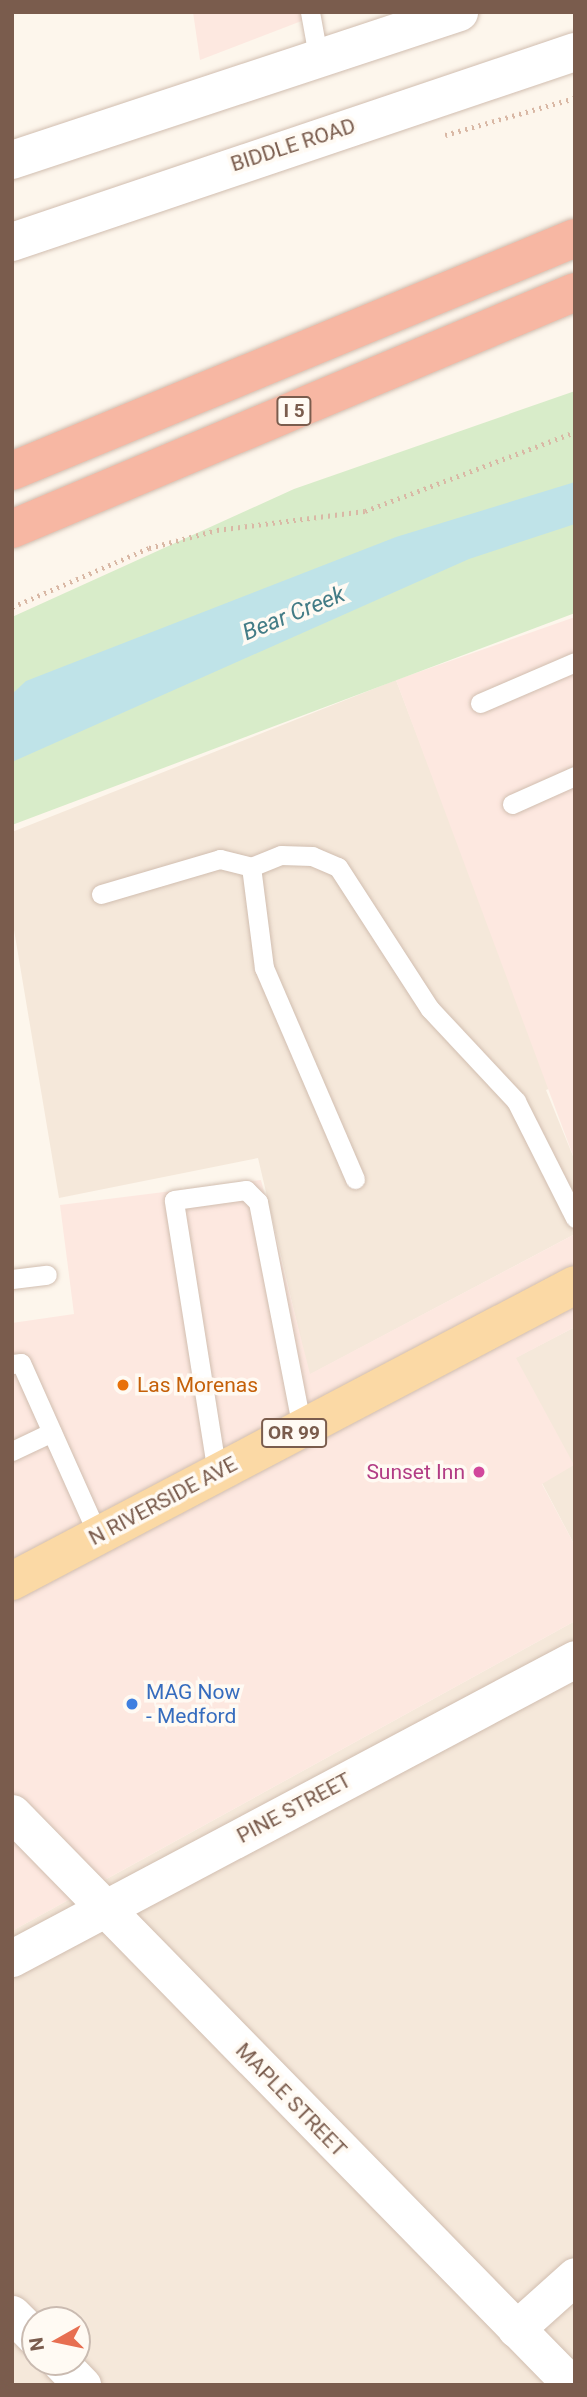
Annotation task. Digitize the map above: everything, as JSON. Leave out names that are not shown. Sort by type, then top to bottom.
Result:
[{"type":"highway","name":"I 5","points":[[12,471],[575,238]]},
{"type":"highway","name":"I 5","points":[[12,529],[575,292]]},
{"type":"main road","points":[[12,160],[318,56],[459,12]]},
{"type":"main road","points":[[512,73],[575,32]]},
{"type":"main road","name":"BIDDLE ROAD","points":[[12,242],[575,52]]},
{"type":"main road","name":"N RIVERSIDE AVE","points":[[14,1575],[98,1535],[575,1285]]},
{"type":"street","name":"PINE STREET","points":[[12,1958],[575,1659]]},
{"type":"street","name":"MAPLE STREET","points":[[12,1813],[572,2385]]},
{"type":"street","points":[[516,2329],[575,2276]]},
{"type":"lane","points":[[310,12],[318,56]]},
{"type":"lane","points":[[480,702],[575,662]]},
{"type":"lane","points":[[512,804],[575,776]]},
{"type":"lane","points":[[101,894],[220,859],[251,867],[281,855],[312,856],[338,867],[430,1009],[516,1101],[575,1218]]},
{"type":"lane","points":[[251,867],[264,968],[355,1180]]},
{"type":"lane","points":[[217,1473],[174,1200],[246,1190],[258,1202],[302,1428]]},
{"type":"lane","points":[[12,1279],[47,1275]]},
{"type":"lane","points":[[12,1364],[21,1363],[98,1535]]},
{"type":"lane","points":[[12,1451],[52,1432]]},
{"type":"path","points":[[12,607],[149,548],[217,530],[365,511],[575,432]]},
{"type":"shaded area","points":[[193,12],[325,12],[200,60]]},
{"type":"shaded area","points":[[575,617],[575,1161],[396,680]]},
{"type":"shaded area","points":[[396,680],[551,1088],[546,1090],[575,1161],[575,1234],[309,1375],[258,1158],[59,1198],[12,918],[12,832]]},
{"type":"shaded area","points":[[261,1180],[310,1374],[575,1234],[575,1327],[516,1358],[574,1465],[542,1484],[575,1546],[575,1621],[12,1931],[12,1323],[74,1314],[60,1205]]},
{"type":"shaded area","points":[[575,1327],[575,1546],[542,1483],[573,1465],[515,1358]]},
{"type":"shaded area","points":[[575,1621],[575,2385],[12,2385],[12,1931]]},
{"type":"green space","points":[[575,391],[575,613],[12,825],[12,617],[294,489]]},
{"type":"water","name":"Bear Creek","points":[[575,482],[575,524],[469,559],[12,762],[12,694],[26,681],[396,537]]},
{"type":"place","name":"Las Morenas","points":[[123,1385]]},
{"type":"place","name":"Sunset Inn","points":[[479,1472]]},
{"type":"place","name":"MAG Now - Medford","points":[[132,1704]]}]
